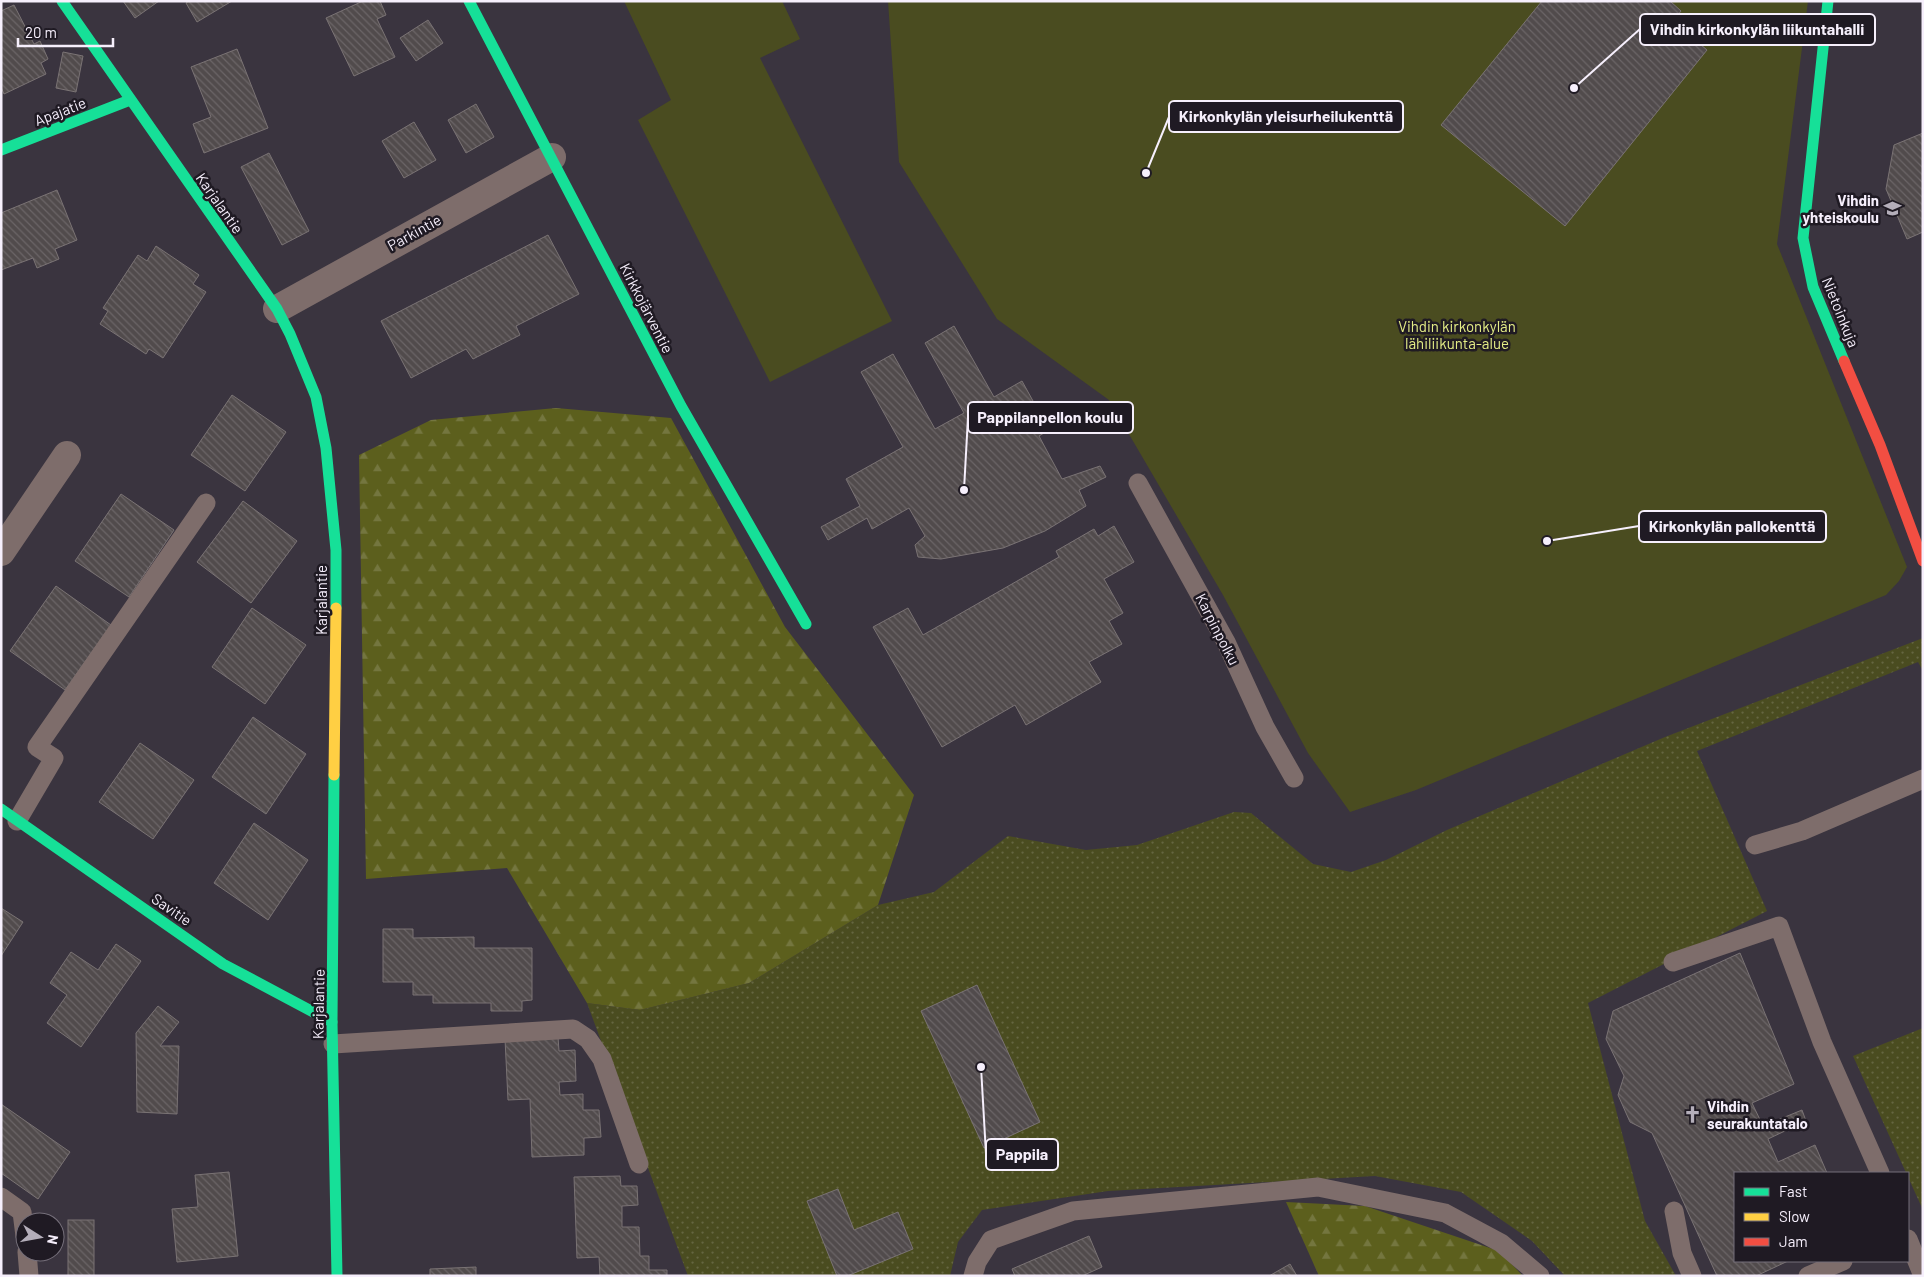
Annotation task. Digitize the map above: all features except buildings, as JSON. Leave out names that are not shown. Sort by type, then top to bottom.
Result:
[{"type":"street","name":"Karjalantie","points":[[62,1],[277,309],[290,334],[316,397],[326,448],[332,498],[336,560],[332,1022],[337,1276]]},
{"type":"street","name":"Kirkkojärventie","points":[[469,1],[552,157],[680,406],[806,624]]},
{"type":"street","name":"Nietoinkuja","points":[[1828,1],[1823,34],[1803,238],[1813,287],[1880,445],[1923,561]]},
{"type":"street","name":"Apajatie","points":[[1,150],[130,100]]},
{"type":"street","name":"Parkintie","points":[[277,309],[552,157]]},
{"type":"street","points":[[1,552],[66,455]]},
{"type":"street","name":"Savitie","points":[[1,810],[223,964],[332,1022]]},
{"type":"lane","name":"Karpinpolku","points":[[1138,483],[1226,642],[1265,727],[1294,778]]},
{"type":"lane","points":[[18,820],[54,758],[37,747],[206,503]]},
{"type":"lane","points":[[1755,845],[1802,831],[1923,779]]},
{"type":"lane","points":[[1673,962],[1779,926],[1822,1042],[1880,1172]]},
{"type":"lane","points":[[333,1044],[573,1029],[588,1039],[602,1059],[639,1164]]},
{"type":"lane","points":[[973,1276],[977,1262],[991,1240],[1073,1211],[1318,1187],[1445,1213],[1501,1243],[1540,1276]]},
{"type":"lane","points":[[1,1197],[22,1212]]},
{"type":"lane","points":[[1674,1211],[1682,1253],[1692,1276]]},
{"type":"lane","points":[[1909,1241],[1923,1276]]},
{"type":"lane","points":[[28,1262],[29,1276]]},
{"type":"lane","points":[[1808,1276],[1841,1262]]},
{"type":"green space","points":[[624,1],[782,1],[800,39],[760,58],[892,321],[770,382],[638,120],[671,100]]},
{"type":"green space","name":"Vihdin kirkonkylän lähiliikunta-alue","points":[[888,1],[1808,1],[1777,244],[1907,567],[1899,581],[1886,595],[1416,790],[1350,812],[1308,753],[1223,595],[1109,400],[997,319],[899,162]]},
{"type":"green space","points":[[556,408],[671,418],[785,627],[914,795],[878,905],[749,983],[640,1010],[587,1003],[507,868],[366,879],[359,455],[431,420]]},
{"type":"green space","points":[[1923,638],[1923,671],[1918,662],[1697,751],[1767,911],[1588,1003],[1645,1221],[1676,1276],[1565,1276],[1532,1241],[1461,1192],[1375,1176],[1108,1191],[982,1210],[958,1242],[950,1276],[688,1276],[587,1003],[640,1010],[749,983],[878,905],[934,892],[1008,836],[1086,850],[1137,845],[1234,812],[1251,813],[1313,864],[1351,872],[1386,860],[1447,830],[1665,737]]},
{"type":"green space","points":[[1923,1028],[1923,1210],[1909,1179],[1909,1172],[1906,1172],[1853,1056]]},
{"type":"green space","points":[[1286,1202],[1365,1206],[1499,1251],[1523,1276],[1319,1276]]},
{"type":"traffic: fast","points":[[62,1],[277,309],[290,334],[316,397],[326,448],[336,550],[336,608]]},
{"type":"traffic: fast","points":[[469,1],[681,406],[806,624]]},
{"type":"traffic: fast","points":[[1828,1],[1803,238],[1813,287],[1844,361]]},
{"type":"traffic: fast","points":[[1,150],[130,100]]},
{"type":"traffic: fast","points":[[334,775],[332,1022],[337,1276]]},
{"type":"traffic: fast","points":[[1,809],[223,964],[332,1022]]},
{"type":"traffic: slow","points":[[334,775],[336,608]]},
{"type":"traffic: jam","points":[[1844,361],[1880,445],[1923,561]]},
{"type":"place","name":"Vihdin kirkonkylän liikuntahalli","points":[[1574,88]]},
{"type":"place","name":"Kirkonkylän yleisurheilukenttä","points":[[1146,173]]},
{"type":"place","name":"Vihdin yhteiskoulu","points":[[1893,209]]},
{"type":"place","name":"Pappilanpellon koulu","points":[[964,490]]},
{"type":"place","name":"Kirkonkylän pallokenttä","points":[[1547,541]]},
{"type":"place","name":"Pappila","points":[[981,1067]]},
{"type":"place","name":"Vihdin seurakuntatalo","points":[[1693,1115]]}]
